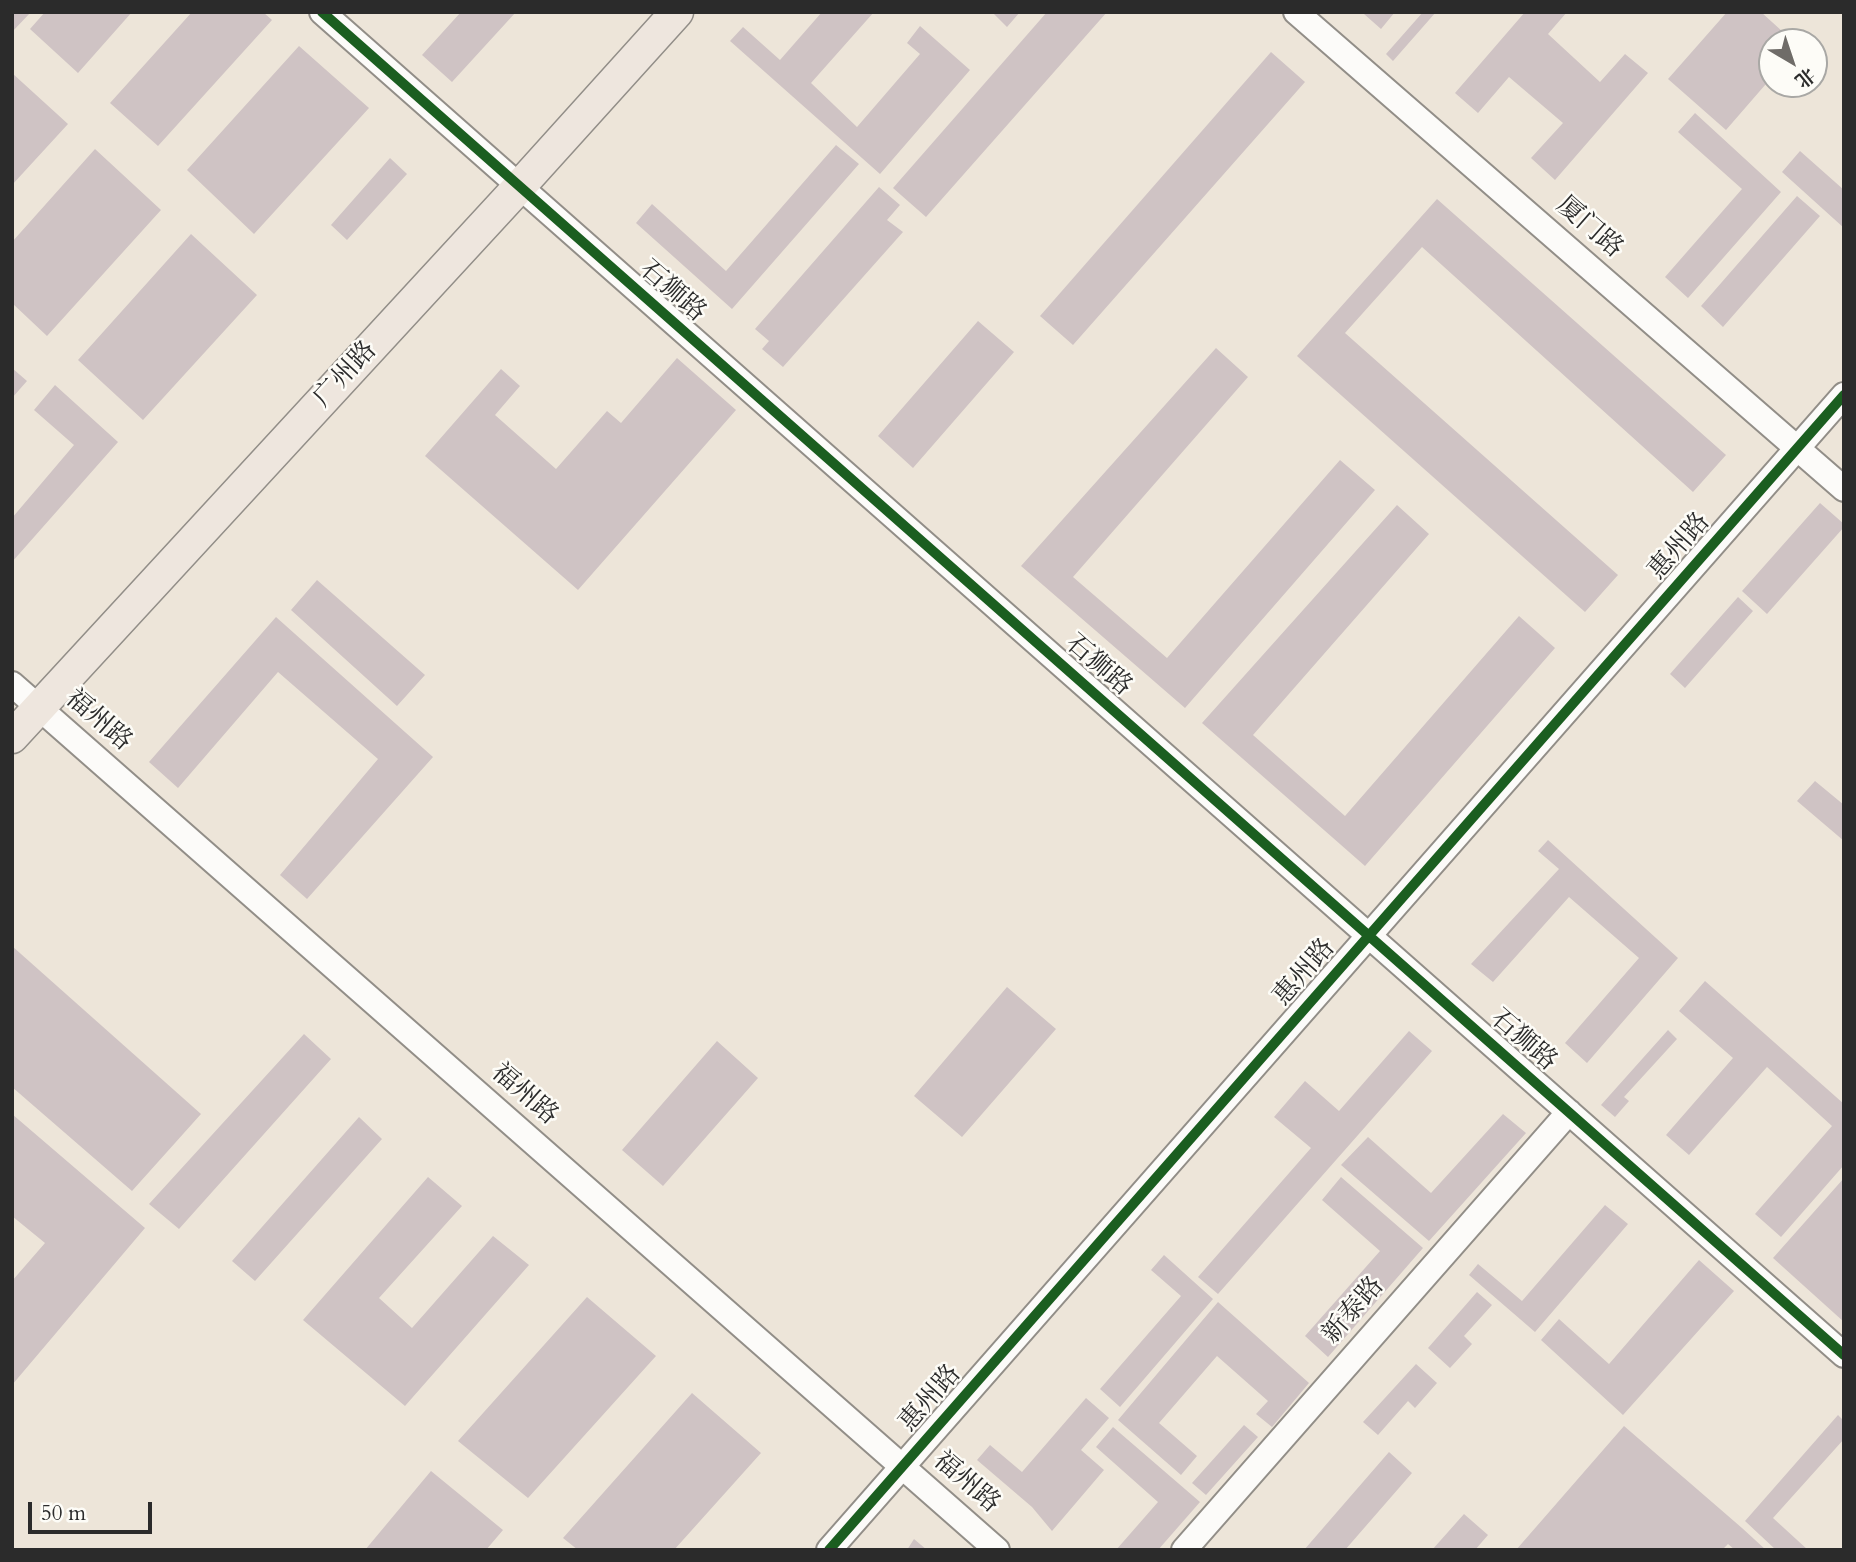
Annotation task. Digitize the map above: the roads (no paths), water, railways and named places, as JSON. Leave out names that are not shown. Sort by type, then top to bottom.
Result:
[{"type":"main road","name":"广州路","points":[[512,181],[651,12]]},
{"type":"main road","name":"广州路","points":[[12,737],[22,699],[512,181],[677,12]]},
{"type":"street","name":"石狮路","points":[[322,12],[1844,1355]]},
{"type":"street","name":"厦门路","points":[[1296,12],[1844,489]]},
{"type":"street","name":"惠州路","points":[[828,1550],[1844,395]]},
{"type":"street","name":"福州路","points":[[22,699],[997,1550]]},
{"type":"street","name":"新泰路","points":[[1184,1550],[1569,1112]]}]
